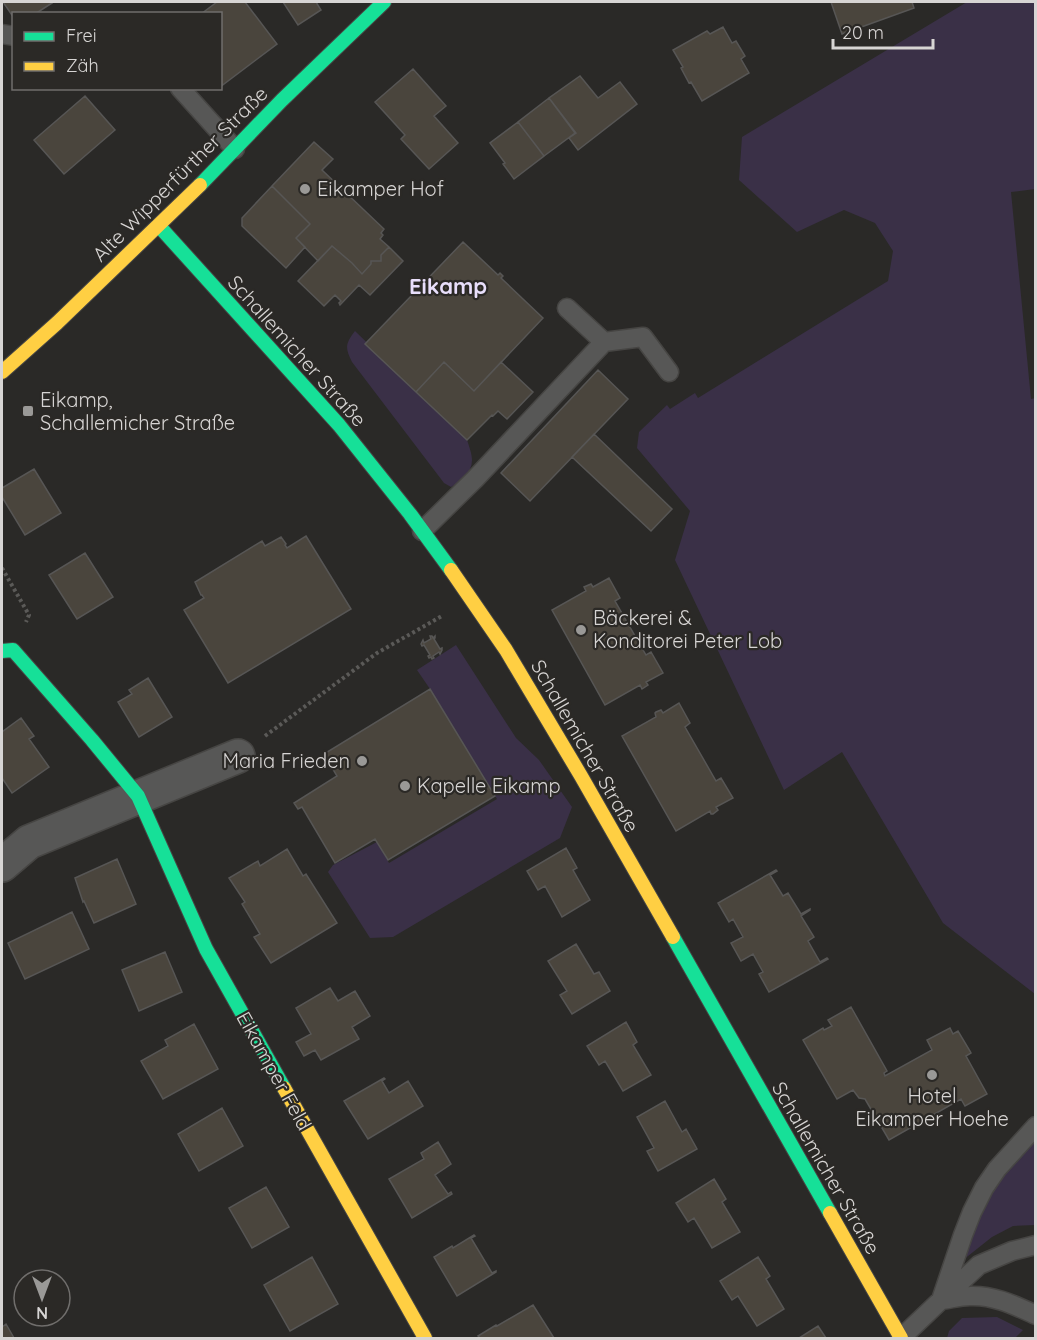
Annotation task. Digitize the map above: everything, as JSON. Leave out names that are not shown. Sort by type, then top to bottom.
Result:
[{"type":"street","name":"Alte Wipperfürther Straße","points":[[2,372],[159,226],[282,100],[384,2]]},
{"type":"street","name":"Schallemicher Straße","points":[[159,226],[339,425],[472,599],[533,694],[581,776],[901,1338]]},
{"type":"street","name":"Eikamper Feld","points":[[7,650],[92,740],[138,796],[206,949],[425,1338]]},
{"type":"street","points":[[2,865],[29,842],[238,756]]},
{"type":"lane","points":[[182,90],[235,149]]},
{"type":"lane","points":[[567,308],[604,342]]},
{"type":"lane","points":[[422,531],[475,479],[604,342],[643,337],[669,372]]},
{"type":"lane","points":[[941,1300],[963,1235],[984,1188],[997,1169],[1035,1126]]},
{"type":"lane","points":[[901,1338],[979,1265],[1012,1251],[1035,1245]]},
{"type":"lane","points":[[941,1300],[970,1296],[990,1297],[1035,1315]]},
{"type":"path","points":[[2,568],[29,615],[7,650]]},
{"type":"path","points":[[238,756],[377,653],[472,599]]},
{"type":"shaded area","points":[[967,2],[1035,2],[1035,189],[1011,192],[1031,399],[1036,398],[1035,994],[943,923],[842,752],[784,790],[675,560],[690,511],[637,448],[639,432],[667,405],[670,409],[695,393],[698,398],[888,281],[893,251],[875,223],[844,210],[797,232],[739,180],[742,137]]},
{"type":"shaded area","points":[[355,331],[467,440],[472,455],[472,465],[468,473],[451,487],[444,483],[352,362],[347,346]]},
{"type":"shaded area","points":[[456,645],[516,738],[539,760],[572,807],[560,838],[393,937],[370,938],[328,872],[333,865],[377,842],[389,863],[497,799],[417,670]]},
{"type":"shaded area","points":[[1035,1138],[1035,1225],[1013,1226],[992,1237],[963,1260],[964,1248],[994,1185]]},
{"type":"shaded area","points":[[997,1317],[1023,1330],[1015,1338],[947,1338],[949,1331],[962,1318]]},
{"type":"building","points":[[3,2],[52,3],[38,12],[12,12],[12,15]]},
{"type":"building","points":[[217,2],[245,2],[277,44],[222,85],[222,12],[204,12]]},
{"type":"building","points":[[283,2],[316,2],[321,10],[298,25]]},
{"type":"building","points":[[831,2],[912,2],[914,8],[842,34]]},
{"type":"building","points":[[723,27],[732,43],[736,41],[745,56],[741,59],[749,73],[702,101],[691,82],[689,83],[673,50],[707,31],[710,34]]},
{"type":"building","points":[[413,69],[446,106],[434,116],[458,143],[429,169],[401,139],[405,135],[375,102]]},
{"type":"building","points":[[580,76],[598,98],[620,82],[637,104],[578,150],[569,138],[576,133],[549,98]]},
{"type":"building","points":[[85,96],[115,130],[64,174],[34,140]]},
{"type":"building","points":[[549,98],[575,133],[544,156],[518,122]]},
{"type":"building","points":[[518,122],[544,156],[514,179],[490,143]]},
{"type":"building","points":[[314,142],[333,159],[322,170],[384,229],[380,239],[389,247],[381,255],[381,261],[371,261],[362,274],[332,246],[318,261],[296,238],[310,224],[272,186]]},
{"type":"building","points":[[272,186],[310,224],[296,238],[305,247],[286,268],[242,226],[242,218]]},
{"type":"building","points":[[463,242],[498,275],[500,273],[503,276],[501,278],[543,318],[474,391],[444,362],[416,392],[365,344]]},
{"type":"building","points":[[332,246],[362,274],[371,261],[381,261],[381,255],[389,247],[403,261],[370,295],[359,285],[340,305],[341,301],[335,295],[324,306],[298,281]]},
{"type":"building","points":[[444,362],[474,391],[501,362],[533,392],[507,419],[498,411],[467,440],[416,392]]},
{"type":"building","points":[[598,370],[628,399],[530,501],[501,473]]},
{"type":"building","points":[[594,434],[672,509],[651,531],[572,457]]},
{"type":"building","points":[[34,469],[61,513],[25,535],[2,497],[2,488]]},
{"type":"building","points":[[306,536],[351,609],[228,683],[184,610],[204,598],[195,582],[262,541],[265,546],[281,537],[287,548]]},
{"type":"building","points":[[85,553],[113,597],[77,619],[49,575]]},
{"type":"building","points":[[609,578],[620,598],[615,601],[646,655],[651,652],[663,673],[646,682],[648,685],[642,689],[640,685],[605,705],[552,610],[586,591],[584,587],[591,584],[593,587]]},
{"type":"building","points":[[430,636],[433,638],[435,636],[434,639],[440,649],[442,648],[440,654],[439,652],[432,659],[429,658],[430,655],[424,645],[421,644],[423,640],[424,643],[431,639]]},
{"type":"building","points":[[148,678],[172,717],[139,737],[118,702],[132,694],[129,690]]},
{"type":"building","name":"Kapelle Eikamp","points":[[430,689],[495,796],[388,860],[375,839],[335,863],[302,807],[298,809],[294,803],[337,776],[324,754]]},
{"type":"building","points":[[679,703],[690,723],[685,727],[716,781],[721,778],[733,798],[716,807],[718,810],[713,814],[710,811],[676,831],[622,736],[656,717],[656,712],[661,710],[663,713]]},
{"type":"building","points":[[21,718],[34,736],[29,739],[49,767],[12,793],[2,778],[2,732]]},
{"type":"building","points":[[566,848],[577,868],[573,870],[590,900],[562,917],[545,886],[538,890],[527,871]]},
{"type":"building","points":[[287,849],[303,876],[306,874],[337,923],[271,963],[254,937],[260,934],[242,904],[245,902],[229,878],[258,861],[260,866]]},
{"type":"building","points":[[117,859],[136,904],[94,923],[83,902],[75,878]]},
{"type":"building","points":[[776,870],[770,875],[783,896],[788,893],[801,914],[810,909],[801,916],[814,937],[808,941],[820,962],[828,959],[769,992],[759,974],[763,972],[753,954],[741,961],[731,943],[743,937],[733,919],[729,922],[718,903]]},
{"type":"building","points":[[72,912],[89,949],[25,979],[8,943]]},
{"type":"building","points":[[576,944],[594,974],[599,972],[610,991],[572,1014],[560,995],[567,991],[548,961]]},
{"type":"building","points":[[165,952],[182,992],[139,1011],[122,970]]},
{"type":"building","points":[[330,988],[338,1001],[355,991],[370,1016],[352,1027],[359,1039],[321,1060],[315,1050],[304,1056],[296,1042],[311,1034],[296,1008]]},
{"type":"building","name":"Hotel Eikamper Hoehe","points":[[851,1007],[887,1071],[884,1073],[885,1076],[932,1050],[927,1040],[950,1028],[953,1034],[958,1031],[970,1051],[971,1053],[966,1056],[987,1094],[965,1106],[961,1099],[889,1140],[865,1099],[859,1098],[853,1090],[837,1099],[803,1040],[823,1028],[824,1030],[832,1026],[828,1020]]},
{"type":"building","points":[[626,1022],[637,1042],[633,1045],[651,1075],[623,1091],[605,1061],[599,1065],[587,1046]]},
{"type":"building","points":[[194,1024],[218,1069],[163,1099],[141,1061],[168,1046],[165,1040]]},
{"type":"building","points":[[384,1078],[382,1081],[389,1093],[408,1081],[423,1106],[368,1139],[344,1101]]},
{"type":"building","points":[[665,1101],[682,1132],[686,1129],[697,1149],[658,1171],[647,1151],[654,1148],[637,1117]]},
{"type":"building","points":[[222,1108],[243,1146],[199,1171],[178,1134]]},
{"type":"building","points":[[438,1142],[451,1164],[435,1175],[448,1194],[451,1192],[452,1194],[412,1218],[389,1179],[424,1159],[421,1153]]},
{"type":"building","points":[[714,1179],[726,1199],[722,1202],[740,1232],[712,1248],[694,1218],[688,1222],[676,1203]]},
{"type":"building","points":[[266,1187],[289,1227],[252,1248],[229,1208]]},
{"type":"building","points":[[474,1235],[471,1238],[492,1273],[496,1272],[457,1296],[434,1257]]},
{"type":"building","points":[[312,1257],[338,1304],[290,1331],[264,1285]]},
{"type":"building","points":[[758,1257],[770,1276],[766,1279],[784,1309],[757,1326],[738,1296],[732,1300],[720,1281]]},
{"type":"building","points":[[533,1305],[554,1338],[480,1338],[478,1336],[496,1325]]},
{"type":"building","points":[[6,1324],[14,1338],[2,1338],[2,1327]]},
{"type":"building","points":[[818,1326],[826,1338],[799,1338]]},
{"type":"traffic: fast","points":[[200,185],[282,100],[384,2]]},
{"type":"traffic: fast","points":[[159,226],[339,425],[451,570]]},
{"type":"traffic: fast","points":[[2,651],[13,650],[138,796],[206,949],[284,1088]]},
{"type":"traffic: fast","points":[[673,937],[830,1213]]},
{"type":"traffic: slow","points":[[2,372],[57,323],[200,185]]},
{"type":"traffic: slow","points":[[451,570],[506,650],[673,937]]},
{"type":"traffic: slow","points":[[284,1088],[425,1338]]},
{"type":"traffic: slow","points":[[830,1213],[901,1338]]},
{"type":"place","name":"Eikamper Hof","points":[[305,189]]},
{"type":"place","name":"Eikamp, Schallemicher Straße","points":[[28,411]]},
{"type":"place","name":"Bäckerei & Konditorei Peter Lob","points":[[581,630]]},
{"type":"place","name":"Maria Frieden","points":[[362,761]]},
{"type":"place","name":"Kapelle Eikamp","points":[[405,786]]},
{"type":"place","name":"Hotel Eikamper Hoehe","points":[[932,1075]]},
{"type":"district","name":"Eikamp","points":[[448,286]]}]
